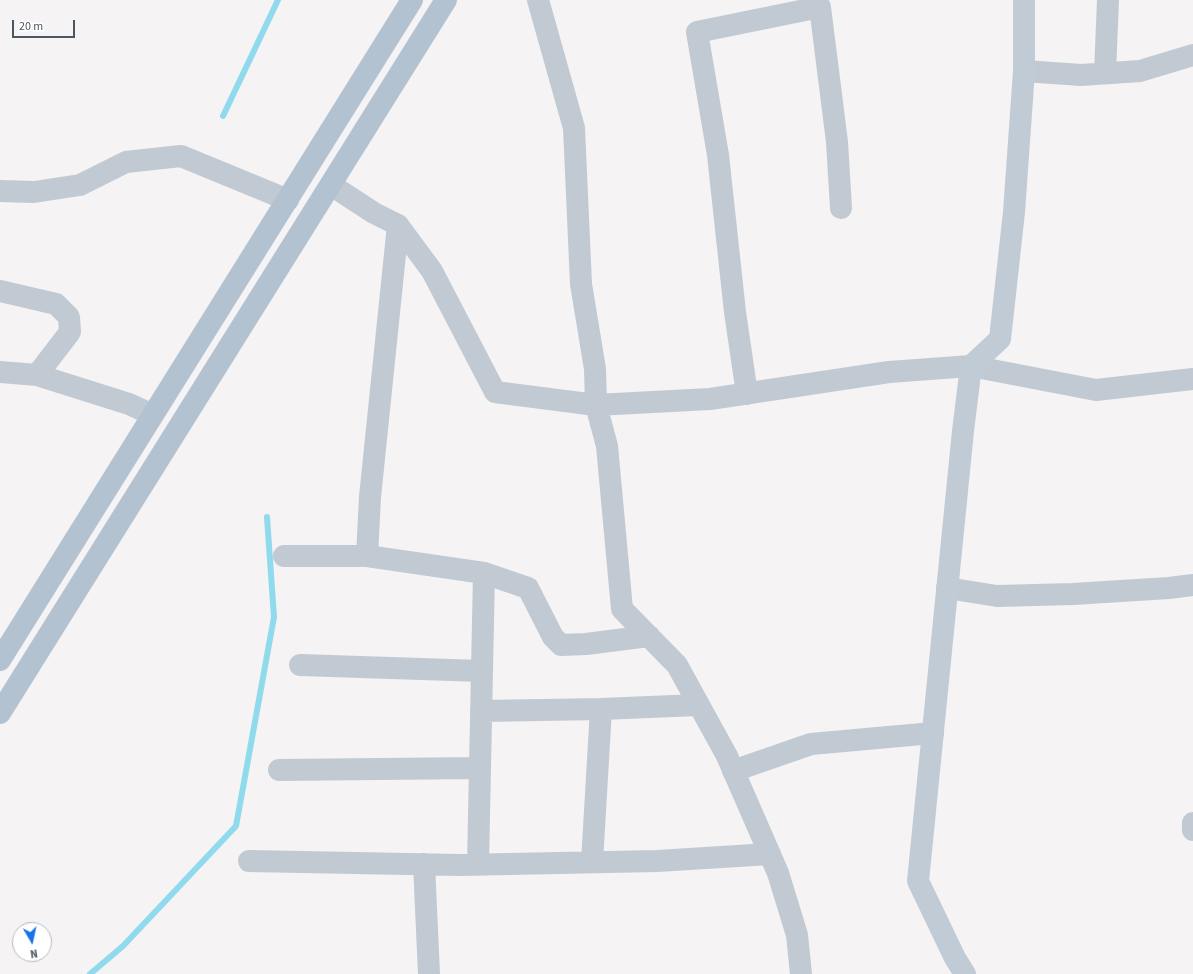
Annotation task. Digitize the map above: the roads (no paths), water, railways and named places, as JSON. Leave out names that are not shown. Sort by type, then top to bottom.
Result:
[{"type":"main road","points":[[0,660],[412,0]]},
{"type":"main road","points":[[0,713],[446,0]]},
{"type":"street","points":[[538,0],[574,128],[581,284],[595,369],[596,404],[607,446],[622,610],[677,665],[727,756],[778,873],[797,935],[801,974]]},
{"type":"street","points":[[964,974],[918,881],[971,366],[1000,339],[1014,212],[1024,71],[1024,0]]},
{"type":"street","points":[[1105,73],[1108,0]]},
{"type":"street","points":[[747,394],[718,155],[697,32],[822,4],[837,142],[841,208]]},
{"type":"street","points":[[1024,71],[1081,75],[1140,71],[1193,55]]},
{"type":"street","points":[[0,191],[34,192],[80,185],[126,162],[181,156],[288,200]]},
{"type":"street","points":[[331,185],[374,213],[398,226],[432,271],[495,392],[596,404],[710,399],[889,372],[971,366],[1096,390],[1193,379]]},
{"type":"street","points":[[367,556],[370,497],[398,226]]},
{"type":"street","points":[[0,291],[56,304],[69,317],[70,332],[37,375]]},
{"type":"street","points":[[0,372],[37,375],[129,404],[153,415]]},
{"type":"street","points":[[284,556],[367,556],[484,573],[528,588],[553,637],[561,645],[586,644],[649,636]]},
{"type":"street","points":[[478,865],[484,573]]},
{"type":"street","points":[[947,588],[997,596],[1081,594],[1193,585]]},
{"type":"street","points":[[300,665],[482,672]]},
{"type":"street","points":[[481,711],[601,709],[698,704]]},
{"type":"street","points":[[592,862],[601,709]]},
{"type":"street","points":[[733,771],[811,744],[933,732]]},
{"type":"street","points":[[279,770],[480,768]]},
{"type":"street","points":[[1193,823],[1193,830]]},
{"type":"street","points":[[249,861],[478,865],[657,861],[770,854]]},
{"type":"street","points":[[424,864],[429,974]]},
{"type":"waterway","points":[[223,116],[278,0]]},
{"type":"waterway","points":[[90,974],[123,946],[236,826],[274,617],[267,517]]}]
